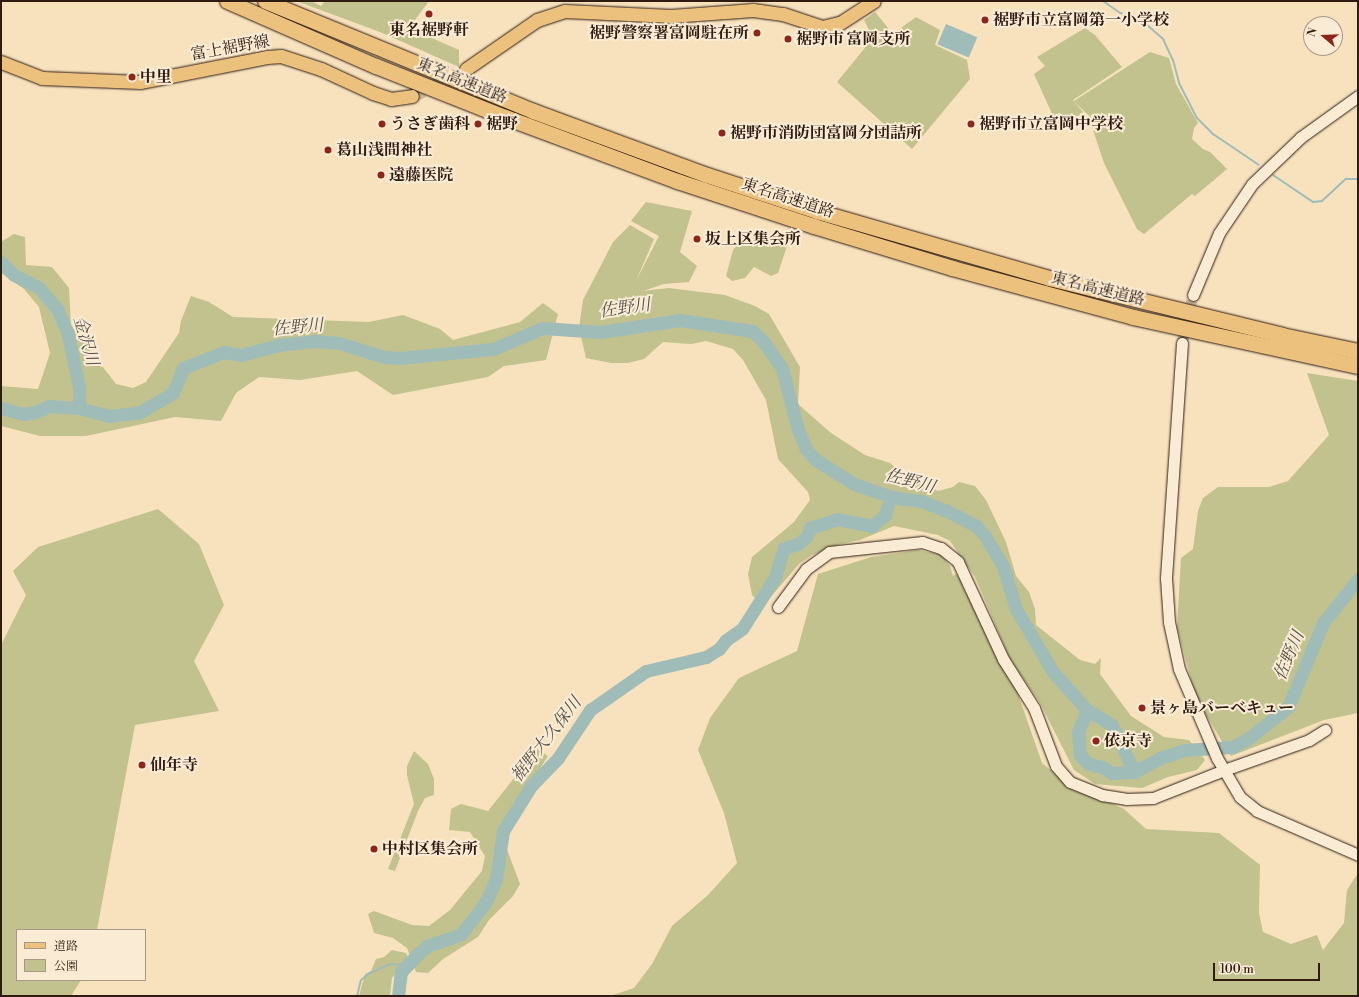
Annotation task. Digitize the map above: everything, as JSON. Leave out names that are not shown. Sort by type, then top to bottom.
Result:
[{"type":"highway","name":"東名高速道路","points":[[227,1],[376,66],[504,117],[677,181],[821,228],[952,268],[1126,315],[1358,366]]},
{"type":"highway","name":"東名高速道路","points":[[265,1],[532,111],[707,175],[817,211],[1057,280],[1282,335],[1358,351]]},
{"type":"main road","points":[[466,69],[537,20],[565,11],[671,16],[753,10],[783,14],[822,27],[840,23],[874,1]]},
{"type":"main road","name":"富士裾野線","points":[[1,62],[42,78],[140,82],[267,56],[281,56],[316,66],[364,90],[391,99],[412,96]]},
{"type":"street","points":[[1193,295],[1219,233],[1252,184],[1302,137],[1358,96]]},
{"type":"street","points":[[1182,343],[1167,599],[1179,669],[1217,758],[1240,797],[1257,811],[1303,829],[1358,855]]},
{"type":"street","points":[[778,607],[806,569],[829,552],[922,542],[941,548],[958,562],[1003,658],[1034,708],[1056,766],[1070,782],[1102,795],[1142,800],[1168,792],[1224,770],[1310,740],[1326,730]]},
{"type":"green space","points":[[296,1],[311,1],[321,6],[325,1],[429,1],[409,28],[459,50],[459,67],[380,32]]},
{"type":"green space","points":[[875,12],[893,34],[916,17],[940,30],[935,45],[967,60],[970,79],[912,149],[837,82],[873,38],[864,20]]},
{"type":"green space","points":[[1085,28],[1095,35],[1122,67],[1073,100],[1083,112],[1060,131],[1034,74],[1045,66],[1037,57]]},
{"type":"green space","points":[[1150,52],[1169,58],[1176,84],[1198,123],[1194,128],[1192,139],[1203,149],[1210,152],[1227,169],[1195,196],[1192,194],[1144,234],[1137,229],[1104,163],[1088,115],[1074,101]]},
{"type":"green space","points":[[646,202],[692,211],[680,252],[697,266],[689,282],[664,284],[643,291],[669,288],[725,295],[755,306],[769,314],[800,367],[798,404],[831,433],[865,455],[890,463],[902,473],[938,491],[953,487],[959,482],[975,486],[986,500],[1006,542],[1016,576],[1029,592],[1035,609],[1036,625],[1080,660],[1095,664],[1101,658],[1100,674],[1131,716],[1164,737],[1189,740],[1205,760],[1197,770],[1168,777],[1142,788],[1095,784],[1074,770],[1040,703],[1010,659],[975,577],[950,541],[938,535],[894,526],[860,540],[841,544],[812,555],[799,564],[769,599],[759,603],[752,595],[748,574],[752,557],[794,522],[810,500],[808,492],[778,459],[766,400],[743,360],[733,349],[706,341],[691,344],[663,342],[644,359],[628,363],[611,363],[586,358],[579,328],[583,300],[613,242],[630,225],[654,239],[636,281],[659,236],[631,221]]},
{"type":"green space","points":[[756,230],[788,243],[778,273],[771,276],[754,267],[745,278],[732,281],[726,276],[733,250],[738,244],[751,242]]},
{"type":"green space","points":[[14,234],[25,237],[26,265],[52,267],[69,288],[71,326],[116,384],[133,388],[146,382],[179,333],[181,321],[191,296],[209,302],[233,317],[369,322],[403,315],[440,329],[453,340],[520,322],[543,303],[558,314],[546,360],[504,366],[488,377],[393,395],[357,371],[300,380],[259,377],[236,393],[221,421],[175,417],[86,436],[40,436],[1,426],[1,386],[38,389],[50,353],[39,307],[24,289],[1,273],[1,242]]},
{"type":"green space","points":[[1307,373],[1358,381],[1358,713],[1324,720],[1231,756],[1203,710],[1193,687],[1177,627],[1181,558],[1193,549],[1198,511],[1203,498],[1218,487],[1269,487],[1288,481],[1329,435]]},
{"type":"green space","points":[[158,509],[199,544],[224,605],[194,661],[219,711],[135,725],[97,929],[16,929],[16,981],[80,981],[71,996],[1,996],[1,645],[26,595],[13,571],[38,547]]},
{"type":"green space","points":[[918,550],[942,555],[950,566],[953,576],[956,574],[977,602],[1017,691],[1042,763],[1064,781],[1124,809],[1146,829],[1219,833],[1260,865],[1259,913],[1263,932],[1291,944],[1317,935],[1323,950],[1344,923],[1347,890],[1358,873],[1358,996],[610,996],[634,988],[652,964],[672,926],[708,895],[737,863],[724,813],[698,750],[710,718],[739,678],[797,651],[818,574],[871,557]]},
{"type":"green space","points":[[537,749],[548,756],[506,821],[506,847],[520,884],[513,896],[489,920],[478,937],[443,959],[428,973],[416,972],[407,948],[393,938],[374,933],[368,914],[374,911],[412,925],[429,926],[450,910],[482,871],[485,856],[470,832],[449,830],[451,809],[461,804],[488,811]]},
{"type":"green space","points":[[414,751],[428,764],[434,779],[434,795],[425,798],[418,811],[395,871],[388,869],[414,804],[407,775],[407,766]]},
{"type":"green space","points":[[392,950],[406,953],[409,959],[392,978],[390,996],[359,996],[365,974],[371,971],[376,959],[384,957]]},
{"type":"water","points":[[946,24],[977,37],[969,58],[937,44]]},
{"type":"waterway","points":[[1103,1],[1120,13],[1139,18],[1163,39],[1173,60],[1179,83],[1197,118],[1213,134],[1259,165]]},
{"type":"waterway","points":[[1273,175],[1313,202],[1322,201],[1346,179],[1358,179]]},
{"type":"waterway","name":"金沢川","points":[[1,262],[14,275],[39,288],[57,309],[67,331],[79,387],[79,408]]},
{"type":"waterway","name":"佐野川","points":[[1,408],[23,414],[36,412],[49,406],[79,408],[109,416],[140,412],[173,393],[183,368],[224,352],[241,355],[278,345],[315,341],[339,343],[384,357],[399,358],[493,349],[543,328],[600,332],[680,320],[752,331],[763,341],[782,368],[798,430],[806,449],[816,460],[854,484],[891,497],[921,501],[945,510],[976,526],[985,536],[1003,566],[1016,609],[1053,672],[1087,710],[1112,725],[1134,772]]},
{"type":"waterway","name":"裾野大久保川","points":[[398,996],[401,972],[427,946],[461,934],[485,903],[496,879],[503,831],[531,786],[558,758],[590,710],[646,671],[706,657],[719,649],[726,640],[742,629],[775,577],[784,548],[798,544],[807,536],[810,528],[837,519],[872,526],[885,515],[891,497]]},
{"type":"waterway","name":"佐野川","points":[[1087,710],[1078,732],[1080,755],[1089,764],[1102,767],[1112,773],[1134,772],[1160,758],[1184,750],[1232,747],[1249,738],[1288,707],[1323,623],[1358,579]]},
{"type":"waterway","points":[[357,996],[361,980],[370,973],[390,964],[408,965]]},
{"type":"tunnel","points":[[412,96],[458,74]]},
{"type":"tunnel","points":[[1182,343],[1193,295]]},
{"type":"place","name":"東名裾野軒","points":[[429,14]]},
{"type":"place","name":"裾野市立富岡第一小学校","points":[[985,20]]},
{"type":"place","name":"裾野警察署富岡駐在所","points":[[757,33]]},
{"type":"place","name":"裾野市 富岡支所","points":[[788,39]]},
{"type":"place","name":"中里","points":[[132,77]]},
{"type":"place","name":"うさぎ歯科","points":[[382,124]]},
{"type":"place","name":"裾野","points":[[478,124]]},
{"type":"place","name":"裾野市立富岡中学校","points":[[971,124]]},
{"type":"place","name":"裾野市消防団富岡分団詰所","points":[[722,133]]},
{"type":"place","name":"葛山浅間神社","points":[[328,150]]},
{"type":"place","name":"遠藤医院","points":[[381,175]]},
{"type":"place","name":"坂上区集会所","points":[[697,239]]},
{"type":"place","name":"景ヶ島バーベキュー","points":[[1142,708]]},
{"type":"place","name":"依京寺","points":[[1096,741]]},
{"type":"place","name":"仙年寺","points":[[142,765]]},
{"type":"place","name":"中村区集会所","points":[[374,849]]}]
